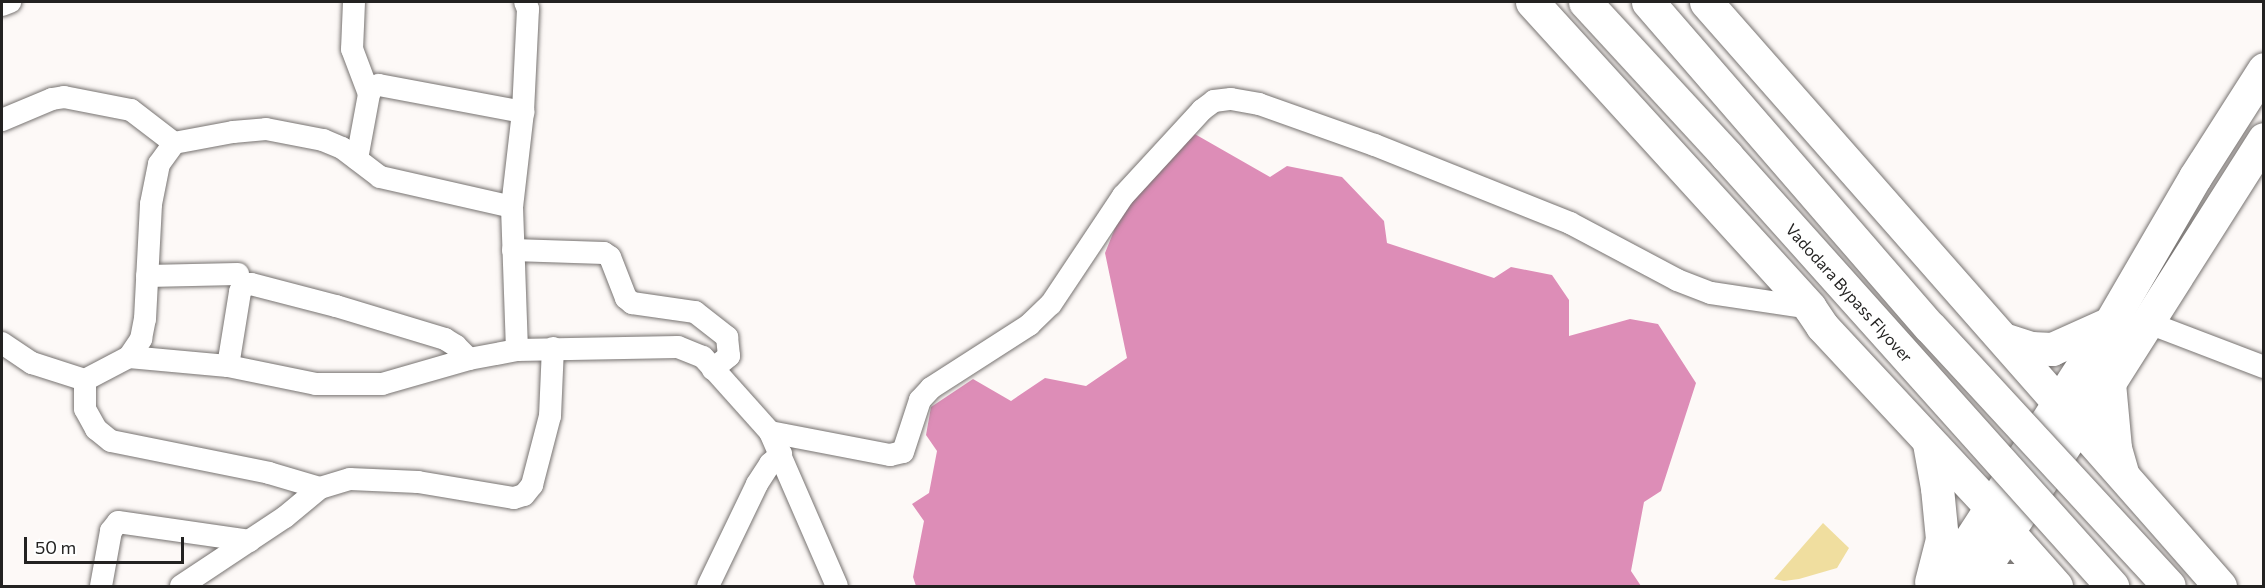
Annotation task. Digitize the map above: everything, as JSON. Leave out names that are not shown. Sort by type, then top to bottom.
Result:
[{"type":"main road","points":[[1532,2],[1810,308],[1821,326],[1989,506],[2009,533],[2056,586]]},
{"type":"main road","name":"Vadodara Bypass Flyover","points":[[1585,2],[1726,155],[2112,586]]},
{"type":"main road","points":[[1648,2],[1930,327],[2169,586]]},
{"type":"main road","points":[[1706,2],[2006,340],[2220,586]]},
{"type":"main road","points":[[1972,586],[2009,533],[2110,323],[2196,177],[2264,69]]},
{"type":"main road","points":[[1940,586],[1989,506],[2069,412],[2109,383],[2264,139]]},
{"type":"main road","points":[[2006,340],[2031,348],[2052,349],[2110,323]]},
{"type":"main road","points":[[2109,383],[2115,448],[2122,472]]},
{"type":"main road","points":[[1929,443],[1938,488],[1942,538],[1930,586]]},
{"type":"main road","points":[[1982,586],[1996,580],[2029,580],[2045,586]]},
{"type":"street","points":[[2,5],[10,2]]},
{"type":"street","points":[[354,2],[352,49],[369,93]]},
{"type":"street","points":[[517,350],[512,207],[523,112],[528,9],[525,2]]},
{"type":"street","points":[[357,159],[369,93],[372,87],[379,85],[523,112]]},
{"type":"street","points":[[2,120],[52,99],[64,97],[131,110],[174,143]]},
{"type":"street","points":[[770,432],[890,455],[903,452],[915,410],[926,394],[980,355],[1029,325],[1044,311],[1123,196],[1202,110],[1214,101],[1231,99],[1259,104],[1375,145],[1570,224],[1677,280],[1711,293],[1810,308]]},
{"type":"street","points":[[2,343],[32,363],[85,380],[129,357],[141,339],[151,204],[159,164],[174,143],[232,132],[266,129],[323,140],[342,148],[380,177],[512,207]]},
{"type":"street","points":[[513,250],[604,253],[610,257],[626,298],[632,303],[695,312],[727,337],[729,356],[713,369]]},
{"type":"street","points":[[147,276],[238,274]]},
{"type":"street","points":[[228,366],[240,292],[243,285],[251,284],[336,306],[445,339],[469,359]]},
{"type":"street","points":[[2146,322],[2264,367]]},
{"type":"street","points":[[129,357],[228,366],[316,384],[382,384],[469,359],[517,350],[678,347],[703,357],[770,432],[837,586]]},
{"type":"street","points":[[181,586],[250,542],[320,488],[350,479],[418,482],[514,498],[525,495],[532,485],[550,416],[553,348]]},
{"type":"street","points":[[85,380],[85,409],[96,429],[111,441],[131,447],[269,473],[320,488]]},
{"type":"street","points":[[708,586],[757,484],[770,464],[781,454]]},
{"type":"street","points":[[101,586],[111,531],[118,522],[250,542]]},
{"type":"shaded area","points":[[1193,133],[1270,177],[1287,166],[1342,177],[1384,221],[1387,243],[1494,278],[1511,267],[1552,275],[1569,300],[1569,336],[1630,319],[1658,324],[1696,383],[1661,491],[1644,502],[1631,571],[1641,586],[916,586],[913,577],[924,521],[912,504],[929,493],[937,451],[926,435],[931,407],[973,379],[1011,401],[1045,378],[1086,386],[1127,358],[1105,253],[1132,186]]},
{"type":"shaded area","points":[[1823,523],[1849,548],[1837,568],[1799,579],[1784,581],[1774,579]]}]
